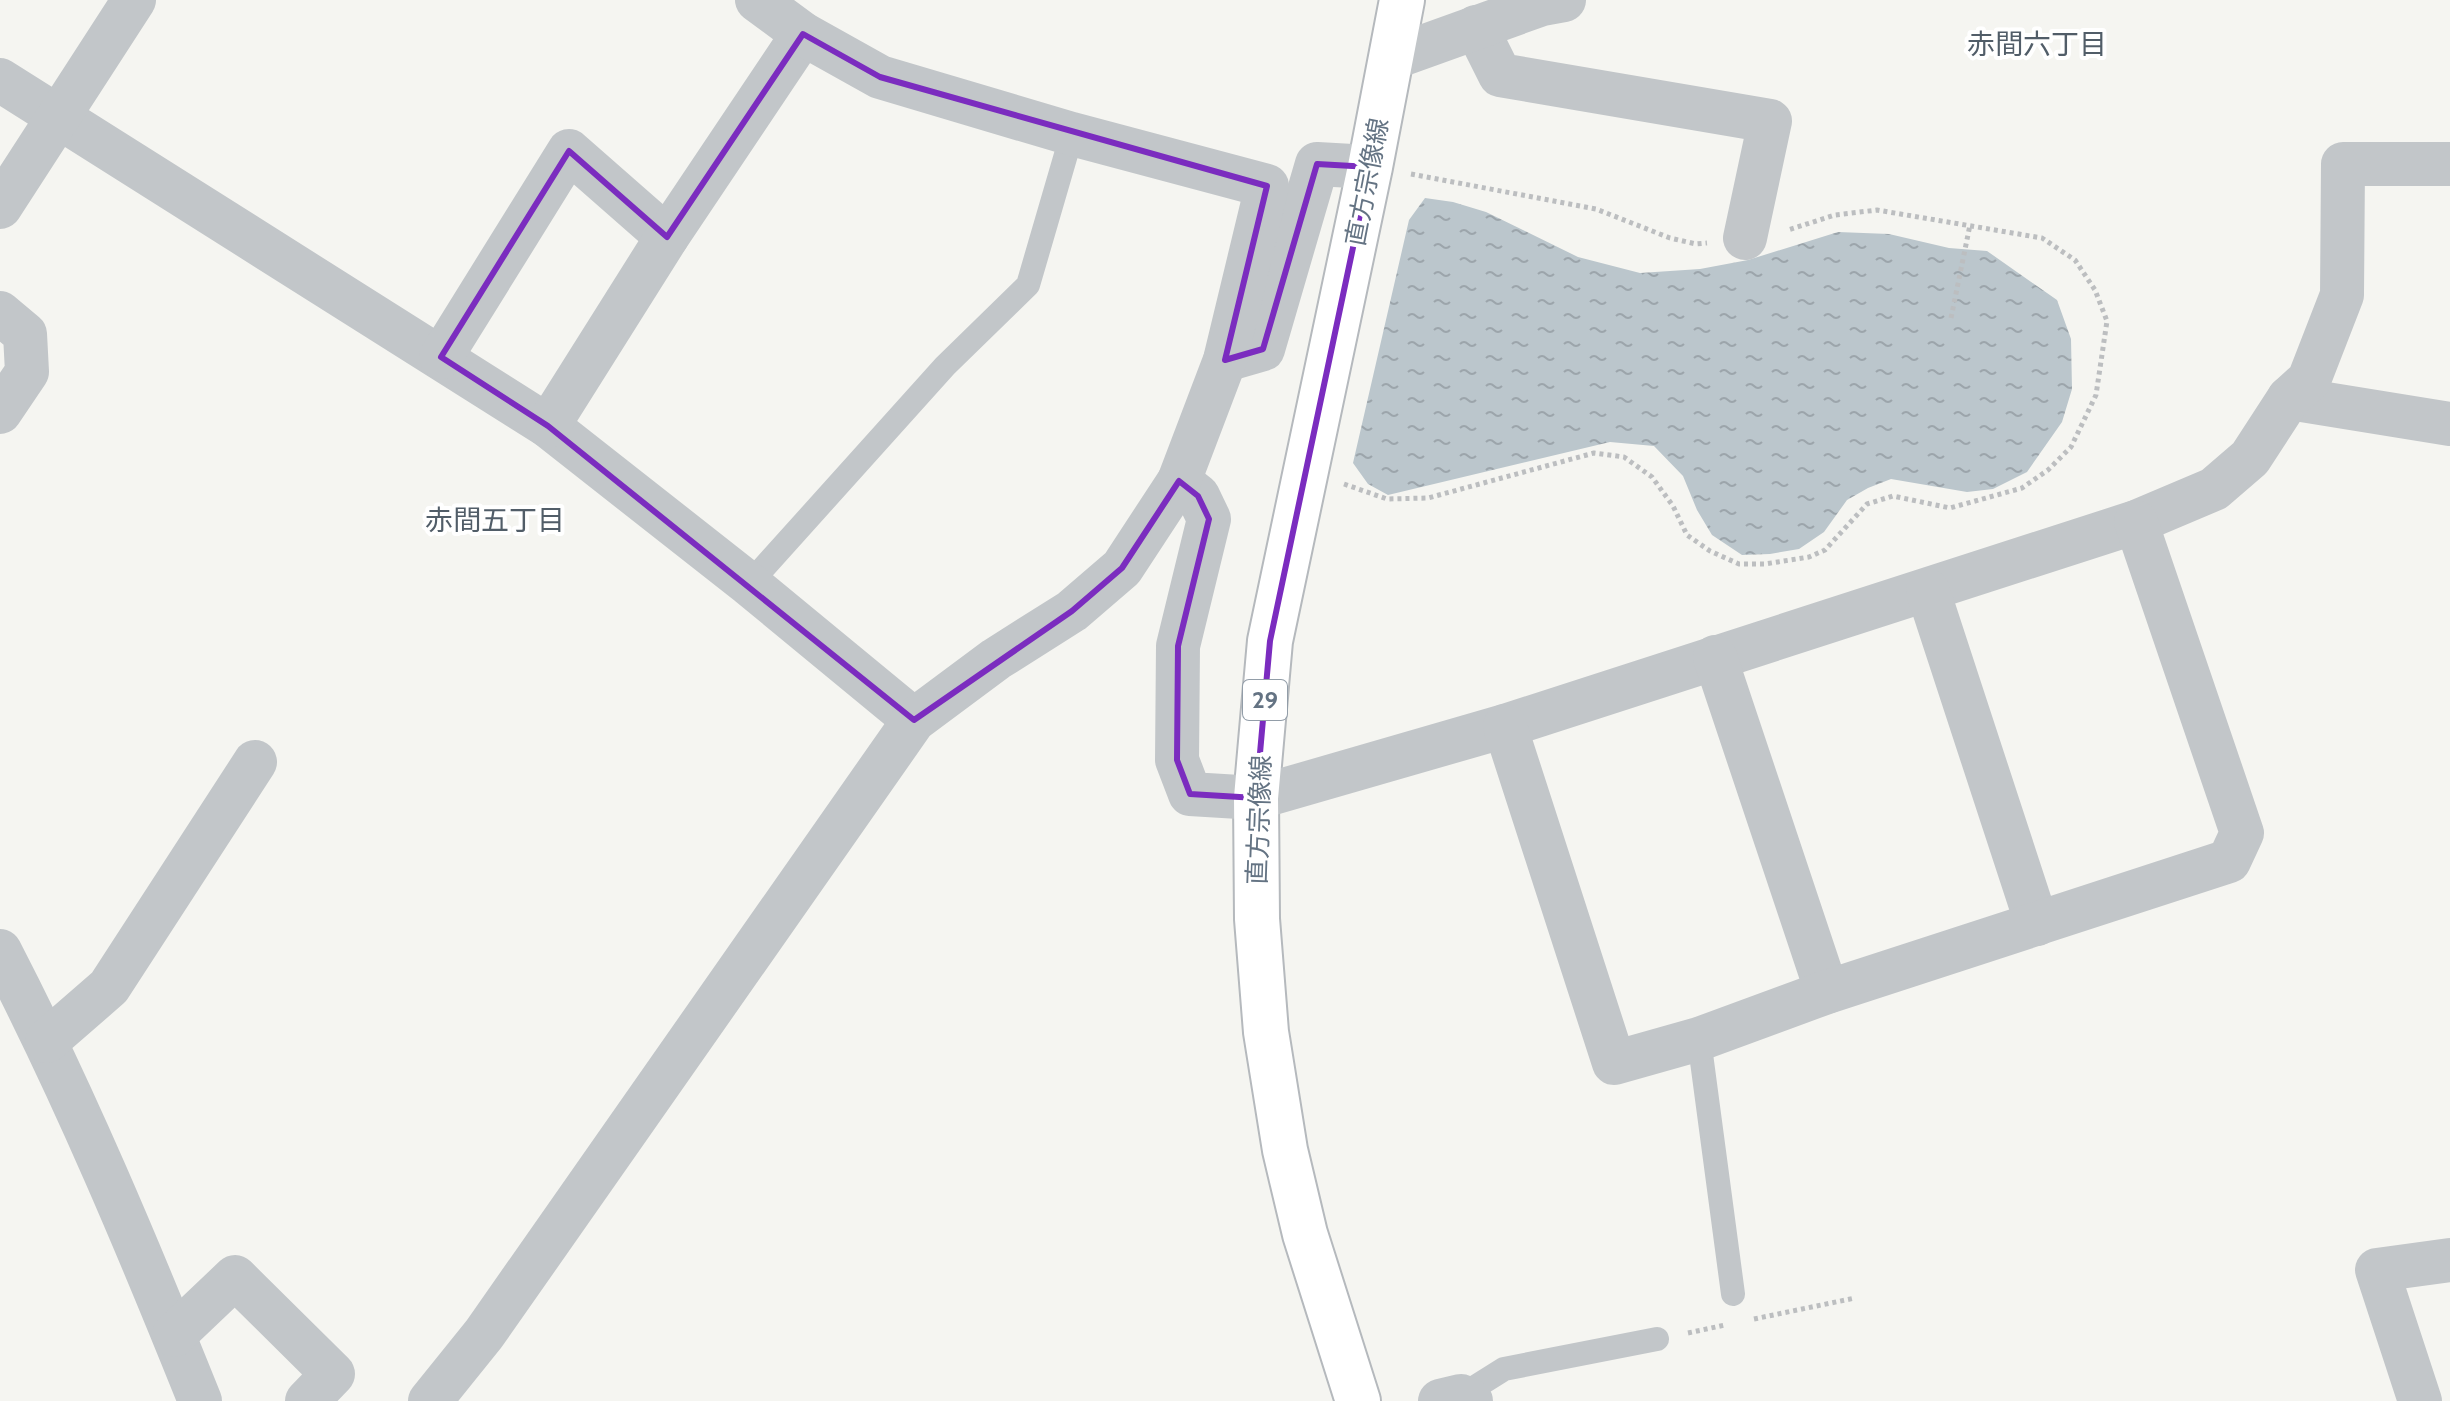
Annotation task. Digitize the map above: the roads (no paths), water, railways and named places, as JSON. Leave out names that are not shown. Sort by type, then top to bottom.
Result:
[{"type":"main road","name":"直方宗像線","points":[[1358,1401],[1305,1234],[1285,1150],[1266,1032],[1260,961],[1256,798],[1270,641],[1402,0]]},
{"type":"street","points":[[0,207],[134,0]]},
{"type":"street","points":[[430,1401],[484,1334],[914,720],[996,659],[1072,611],[1122,568],[1179,481],[1225,360],[1267,186],[1072,134],[880,77],[803,34],[757,0]]},
{"type":"street","points":[[1392,58],[1542,4],[1564,0]]},
{"type":"street","points":[[1476,27],[1500,75],[1770,121],[1745,238]]},
{"type":"street","points":[[548,426],[667,237],[803,34]]},
{"type":"street","points":[[0,80],[548,426],[749,584],[914,720]]},
{"type":"street","points":[[441,357],[569,151],[667,237]]},
{"type":"street","points":[[1225,360],[1263,349],[1317,164],[1370,167]]},
{"type":"street","points":[[1179,481],[1198,496],[1209,519],[1178,646],[1177,760],[1190,794],[1256,798],[1505,726],[1928,591],[2136,522],[2214,489],[2250,458],[2289,398],[2309,380],[2342,295],[2343,164],[2450,164]]},
{"type":"street","points":[[0,313],[25,334],[27,372],[0,412]]},
{"type":"street","points":[[2289,398],[2450,424]]},
{"type":"street","points":[[1505,726],[1614,1063],[1699,1039],[1827,992],[2229,861],[2242,833],[2136,522]]},
{"type":"street","points":[[1928,591],[2037,924]]},
{"type":"street","points":[[1715,657],[1827,992]]},
{"type":"street","points":[[47,1041],[109,987],[255,762]]},
{"type":"street","points":[[0,951],[47,1041],[200,1401]]},
{"type":"street","points":[[2420,1401],[2377,1270],[2450,1260]]},
{"type":"street","points":[[174,1335],[235,1277],[333,1374],[307,1401]]},
{"type":"lane","points":[[749,584],[945,366],[1028,285],[1072,134]]},
{"type":"lane","points":[[1699,1039],[1733,1294]]},
{"type":"lane","points":[[1458,1399],[1504,1369],[1657,1339]]},
{"type":"water","points":[[1425,198],[1486,212],[1578,257],[1640,273],[1700,269],[1748,260],[1838,232],[1889,234],[1949,248],[1987,251],[2057,300],[2071,339],[2072,389],[2062,422],[2027,472],[1993,489],[1967,492],[1891,479],[1847,500],[1824,532],[1799,549],[1770,554],[1742,555],[1712,535],[1697,510],[1683,476],[1654,446],[1610,442],[1388,495],[1368,484],[1353,463],[1409,220]]},
{"type":"district","name":"赤間六丁目","points":[[2037,44]]},
{"type":"district","name":"赤間五丁目","points":[[495,520]]}]
